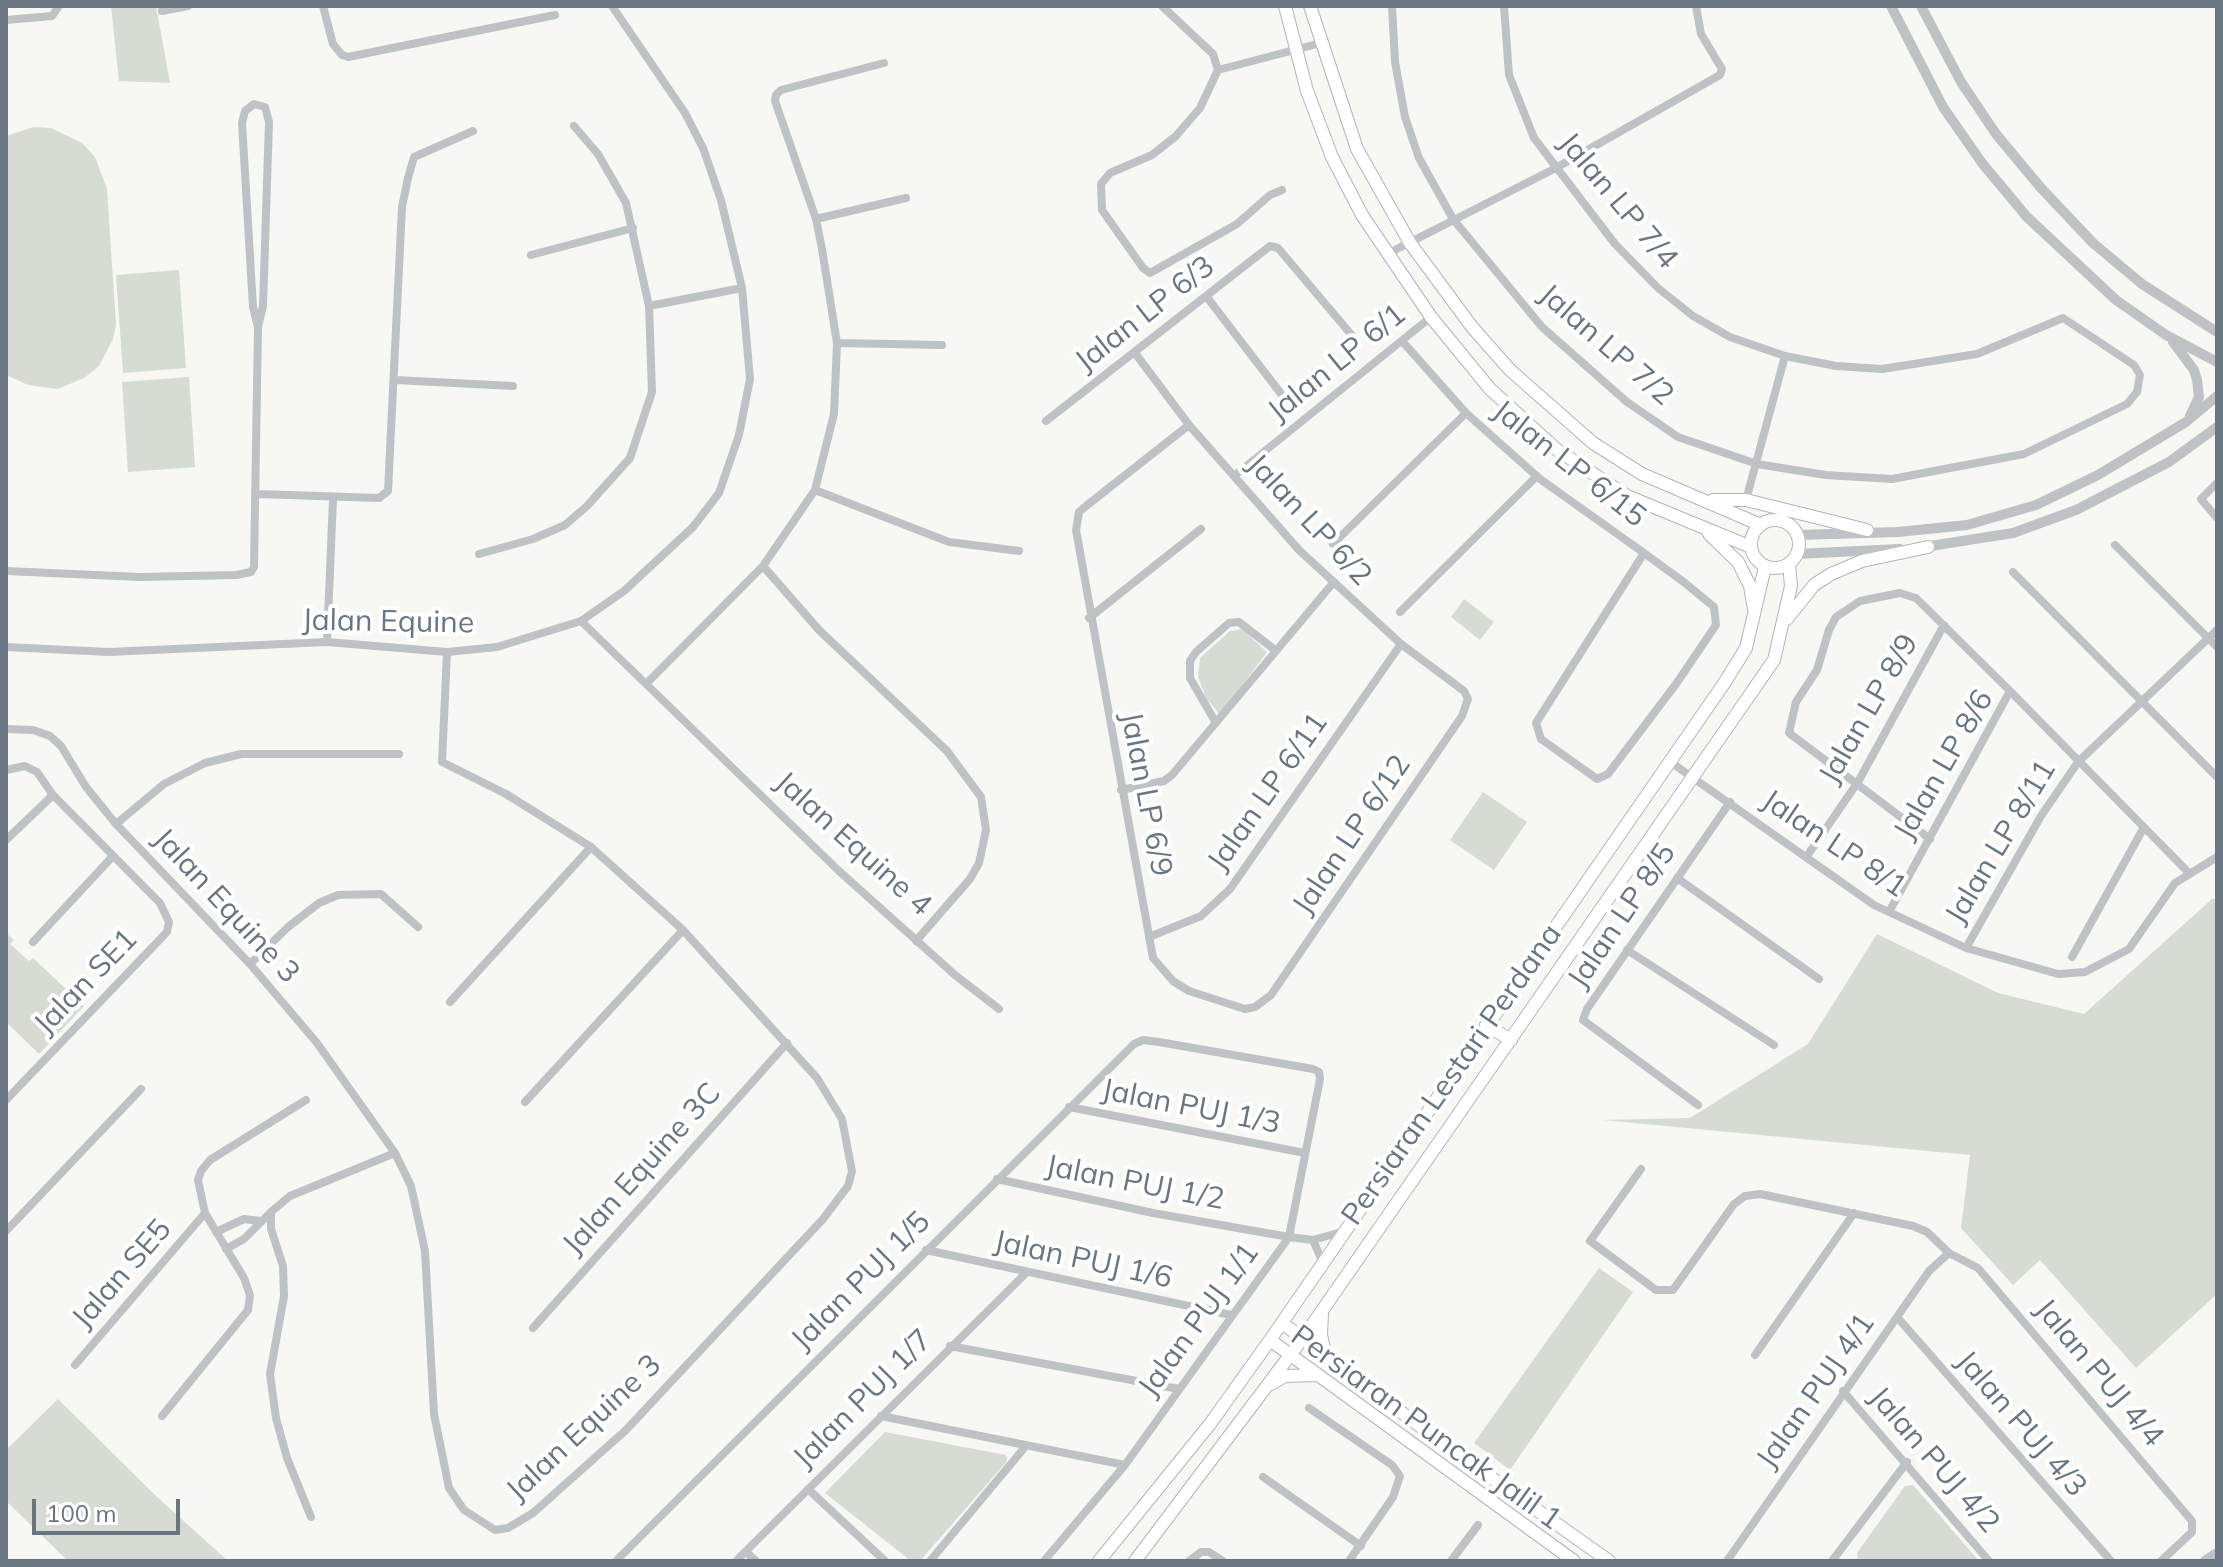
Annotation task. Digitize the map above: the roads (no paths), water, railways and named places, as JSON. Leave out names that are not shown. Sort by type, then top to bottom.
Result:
[{"type":"main road","points":[[1285,6],[1294,49],[1332,157],[1386,255],[1431,317],[1490,389],[1526,425],[1556,449],[1627,496],[1751,547]]},
{"type":"main road","points":[[1310,6],[1357,149],[1410,243],[1455,308],[1510,370],[1550,409],[1593,443],[1642,474],[1761,525],[1781,521],[1797,535],[1792,559],[1777,569],[1765,567],[1755,559],[1751,547],[1753,535],[1761,525]]},
{"type":"main road","points":[[1706,500],[1746,500],[1867,530]]},
{"type":"main road","points":[[1701,527],[1738,562],[1750,586],[1755,616]]},
{"type":"main road","points":[[1785,622],[1814,585],[1831,574],[1862,561],[1928,547]]},
{"type":"main road","name":"Persiaran Lestari Perdana","points":[[1135,1561],[1303,1338],[1774,660],[1785,622],[1792,559]]},
{"type":"main road","name":"Persiaran Lestari Perdana","points":[[1099,1561],[1210,1424],[1270,1340],[1746,648],[1765,567]]},
{"type":"main road","points":[[1486,1025],[1511,1040]]},
{"type":"main road","points":[[1322,1310],[1321,1335],[1325,1353]]},
{"type":"main road","name":"Persiaran Puncak Jalil 1","points":[[1282,1323],[1448,1447],[1609,1561]]},
{"type":"main road","name":"Persiaran Puncak Jalil 1","points":[[1270,1340],[1574,1561]]},
{"type":"main road","points":[[1265,1388],[1285,1376],[1321,1375]]},
{"type":"street","points":[[6,20],[52,16],[59,6]]},
{"type":"street","points":[[162,11],[188,6]]},
{"type":"street","points":[[323,6],[333,44],[348,57],[555,15]]},
{"type":"street","name":"Jalan Equine","points":[[6,647],[109,652],[327,642],[447,652],[497,647],[581,621],[666,555],[719,493],[739,435],[750,379],[742,288],[721,200],[703,148],[685,113],[612,6]]},
{"type":"street","points":[[1162,6],[1213,54],[1218,70],[1200,108],[1176,136],[1152,155],[1110,173],[1101,184],[1102,210],[1143,268],[1150,273],[1237,224],[1270,195],[1282,190]]},
{"type":"street","name":"Jalan LP 7/2","points":[[1392,6],[1395,62],[1405,117],[1419,158],[1453,219],[1542,327],[1627,402],[1678,437],[1757,464],[1883,480],[2010,458],[2127,404],[2137,392],[2140,375]]},
{"type":"street","name":"Jalan LP 7/4","points":[[1504,6],[1513,87],[1534,138],[1554,169],[1615,244],[1658,288],[1693,316],[1730,337],[1785,356],[1836,366],[1882,369],[1977,354],[2063,318],[2117,352],[2140,375]]},
{"type":"street","points":[[1386,255],[1554,169],[1720,75],[1722,69],[1701,34],[1696,6]]},
{"type":"street","points":[[1891,6],[1943,107],[1982,163],[2027,217],[2116,300],[2166,335],[2217,362]]},
{"type":"street","points":[[1921,6],[1961,82],[1996,134],[2041,188],[2093,243],[2142,284],[2217,332]]},
{"type":"street","points":[[1218,70],[1321,43]]},
{"type":"street","points":[[647,683],[763,566],[815,490],[834,414],[837,343],[816,219],[775,101],[776,95],[781,90],[884,63]]},
{"type":"street","points":[[6,571],[103,577],[245,574],[254,567],[258,494],[258,327],[263,306],[269,122],[267,110],[254,104],[245,111],[242,123],[253,307],[258,327]]},
{"type":"street","points":[[479,554],[533,539],[565,525],[611,482],[630,458],[652,392],[649,306],[633,228],[617,183],[574,126]]},
{"type":"street","points":[[258,494],[333,499],[379,498],[388,491],[402,207],[414,157],[473,131]]},
{"type":"street","points":[[816,219],[906,198]]},
{"type":"street","points":[[531,255],[633,228]]},
{"type":"street","name":"Jalan LP 6/3","points":[[1046,421],[1274,246],[1355,339]]},
{"type":"street","points":[[649,306],[742,288]]},
{"type":"street","points":[[1206,296],[1282,395]]},
{"type":"street","name":"Jalan LP 6/1","points":[[1234,476],[1431,317]]},
{"type":"street","points":[[2166,335],[2183,354],[2197,380],[2199,397],[2186,422]]},
{"type":"street","name":"Jalan LP 6/15","points":[[1402,341],[1466,413],[1537,476],[1644,553],[1711,603],[1717,613],[1716,625],[1613,769],[1604,777],[1590,776],[1541,739],[1536,723],[1644,553]]},
{"type":"street","points":[[837,343],[942,345]]},
{"type":"street","name":"Jalan LP 6/2","points":[[1135,353],[1189,425],[1333,583],[1401,644],[1464,691],[1468,699]]},
{"type":"street","points":[[1746,500],[1785,356]]},
{"type":"street","points":[[395,380],[513,386]]},
{"type":"street","points":[[1797,535],[1867,530],[1898,532],[1967,525],[2036,505],[2098,475],[2186,422],[2217,396]]},
{"type":"street","points":[[1333,544],[1466,413]]},
{"type":"street","name":"Jalan LP 6/9","points":[[1189,425],[1079,512],[1076,530],[1089,618],[1153,958],[1163,971],[1189,991],[1245,1009],[1255,1007],[1271,995]]},
{"type":"street","points":[[1792,559],[1928,547],[2013,533],[2076,510],[2169,462],[2217,427]]},
{"type":"street","points":[[1400,612],[1537,476]]},
{"type":"street","points":[[2217,483],[2201,499],[2217,518]]},
{"type":"street","points":[[815,490],[949,542],[1019,551]]},
{"type":"street","points":[[327,642],[333,499]]},
{"type":"street","points":[[1089,618],[1201,529]]},
{"type":"street","points":[[2115,545],[2217,647]]},
{"type":"street","name":"Jalan Equine 4","points":[[581,621],[916,941],[970,879],[979,863],[986,830],[981,797],[947,751],[819,630],[763,566]]},
{"type":"street","points":[[2013,572],[2217,777]]},
{"type":"street","points":[[1121,790],[1164,781],[1333,583]]},
{"type":"street","points":[[1930,839],[1788,731],[1796,702],[1817,670],[1836,617],[1860,601],[1883,595],[1900,593],[1916,598],[2010,691]]},
{"type":"street","points":[[1216,723],[1190,678],[1190,661],[1196,652],[1229,623],[1239,622],[1275,650]]},
{"type":"street","name":"Jalan LP 8/9","points":[[1807,856],[1858,782],[1944,625]]},
{"type":"street","name":"Jalan LP 8/11","points":[[1966,948],[2041,816],[2078,762],[2217,630]]},
{"type":"street","name":"Jalan LP 6/11","points":[[1149,937],[1201,916],[1230,889],[1401,644]]},
{"type":"street","name":"Jalan Equine 3","points":[[6,729],[33,730],[50,736],[116,824],[250,964],[333,1064],[395,1153],[411,1186],[425,1251],[434,1414],[449,1488],[464,1510],[486,1527],[495,1530],[508,1528],[533,1513],[626,1430],[793,1253],[848,1186],[852,1171],[842,1119],[817,1078],[683,930],[591,847],[506,794],[442,762],[447,652]]},
{"type":"street","name":"Jalan LP 8/6","points":[[1889,912],[2010,691],[2188,872]]},
{"type":"street","name":"Jalan LP 6/12","points":[[1271,995],[1462,716],[1468,699]]},
{"type":"street","points":[[116,824],[176,777],[229,757],[399,754]]},
{"type":"street","name":"Jalan LP 8/1","points":[[1669,761],[1889,912],[1966,948],[2029,968],[2072,976],[2129,949],[2164,896],[2188,872],[2217,857]]},
{"type":"street","name":"Jalan SE1","points":[[6,770],[31,767],[51,792],[167,911],[167,932],[6,1100]]},
{"type":"street","points":[[6,840],[51,792]]},
{"type":"street","name":"Jalan LP 8/5","points":[[1698,1105],[1583,1020],[1587,1009],[1730,802]]},
{"type":"street","points":[[2072,957],[2143,829]]},
{"type":"street","points":[[450,1002],[591,847]]},
{"type":"street","points":[[33,942],[113,856]]},
{"type":"street","points":[[1677,878],[1819,979]]},
{"type":"street","points":[[250,964],[288,927],[319,903],[338,895],[381,894],[418,927]]},
{"type":"street","points":[[525,1102],[683,930]]},
{"type":"street","points":[[916,941],[999,1009]]},
{"type":"street","points":[[1627,950],[1774,1045]]},
{"type":"street","name":"Jalan PUJ 1/1","points":[[1044,1561],[1125,1465],[1289,1237],[1305,1153],[1319,1072],[1143,1040]]},
{"type":"street","name":"Jalan PUJ 1/5","points":[[616,1561],[1069,1107],[1134,1044],[1143,1040]]},
{"type":"street","name":"Jalan Equine 3C","points":[[533,1328],[787,1043]]},
{"type":"street","points":[[6,1231],[141,1089]]},
{"type":"street","points":[[162,1416],[248,1310],[250,1295],[244,1278],[205,1213],[198,1180],[210,1160],[306,1100]]},
{"type":"street","name":"Jalan PUJ 1/3","points":[[1069,1107],[1305,1153]]},
{"type":"street","points":[[226,1249],[244,1239],[290,1196],[395,1153]]},
{"type":"street","name":"Jalan PUJ 4/4","points":[[1641,1169],[1590,1241],[1656,1290],[1673,1290],[1734,1204],[1745,1196],[1760,1194],[1913,1226],[1927,1232],[1949,1253],[1978,1268],[2189,1516],[2193,1526],[2161,1561]]},
{"type":"street","name":"Jalan PUJ 1/2","points":[[997,1179],[1153,1213],[1289,1237],[1313,1240],[1345,1230]]},
{"type":"street","points":[[271,1212],[271,1229],[283,1266],[284,1296],[270,1374],[287,1458],[311,1517]]},
{"type":"street","name":"Jalan SE5","points":[[75,1365],[205,1213]]},
{"type":"street","points":[[1755,1355],[1854,1213]]},
{"type":"street","points":[[216,1232],[244,1219],[260,1221]]},
{"type":"street","points":[[1313,1240],[1323,1263]]},
{"type":"street","name":"Jalan PUJ 1/6","points":[[926,1250],[1231,1315]]},
{"type":"street","name":"Jalan PUJ 4/1","points":[[1727,1561],[1929,1271],[1949,1253]]},
{"type":"street","name":"Jalan PUJ 1/7","points":[[736,1561],[1026,1273]]},
{"type":"street","name":"Jalan PUJ 4/3","points":[[1897,1317],[2111,1561]]},
{"type":"street","points":[[950,1346],[1179,1389]]},
{"type":"street","name":"Jalan PUJ 4/2","points":[[1843,1391],[1989,1561]]},
{"type":"street","points":[[1309,1408],[1392,1465],[1400,1476],[1393,1497],[1349,1561]]},
{"type":"street","points":[[881,1416],[1125,1465]]},
{"type":"street","points":[[930,1561],[1025,1447]]},
{"type":"street","points":[[1834,1560],[1907,1462]]},
{"type":"street","points":[[1263,1477],[1361,1546]]},
{"type":"street","points":[[808,1489],[885,1561]]},
{"type":"street","points":[[1451,1561],[1478,1525]]},
{"type":"street","points":[[625,1552],[634,1561]]},
{"type":"street","points":[[746,1552],[756,1561]]},
{"type":"street","points":[[1189,1561],[1201,1552],[1220,1558]]},
{"type":"street","points":[[2205,1561],[2217,1553]]}]
